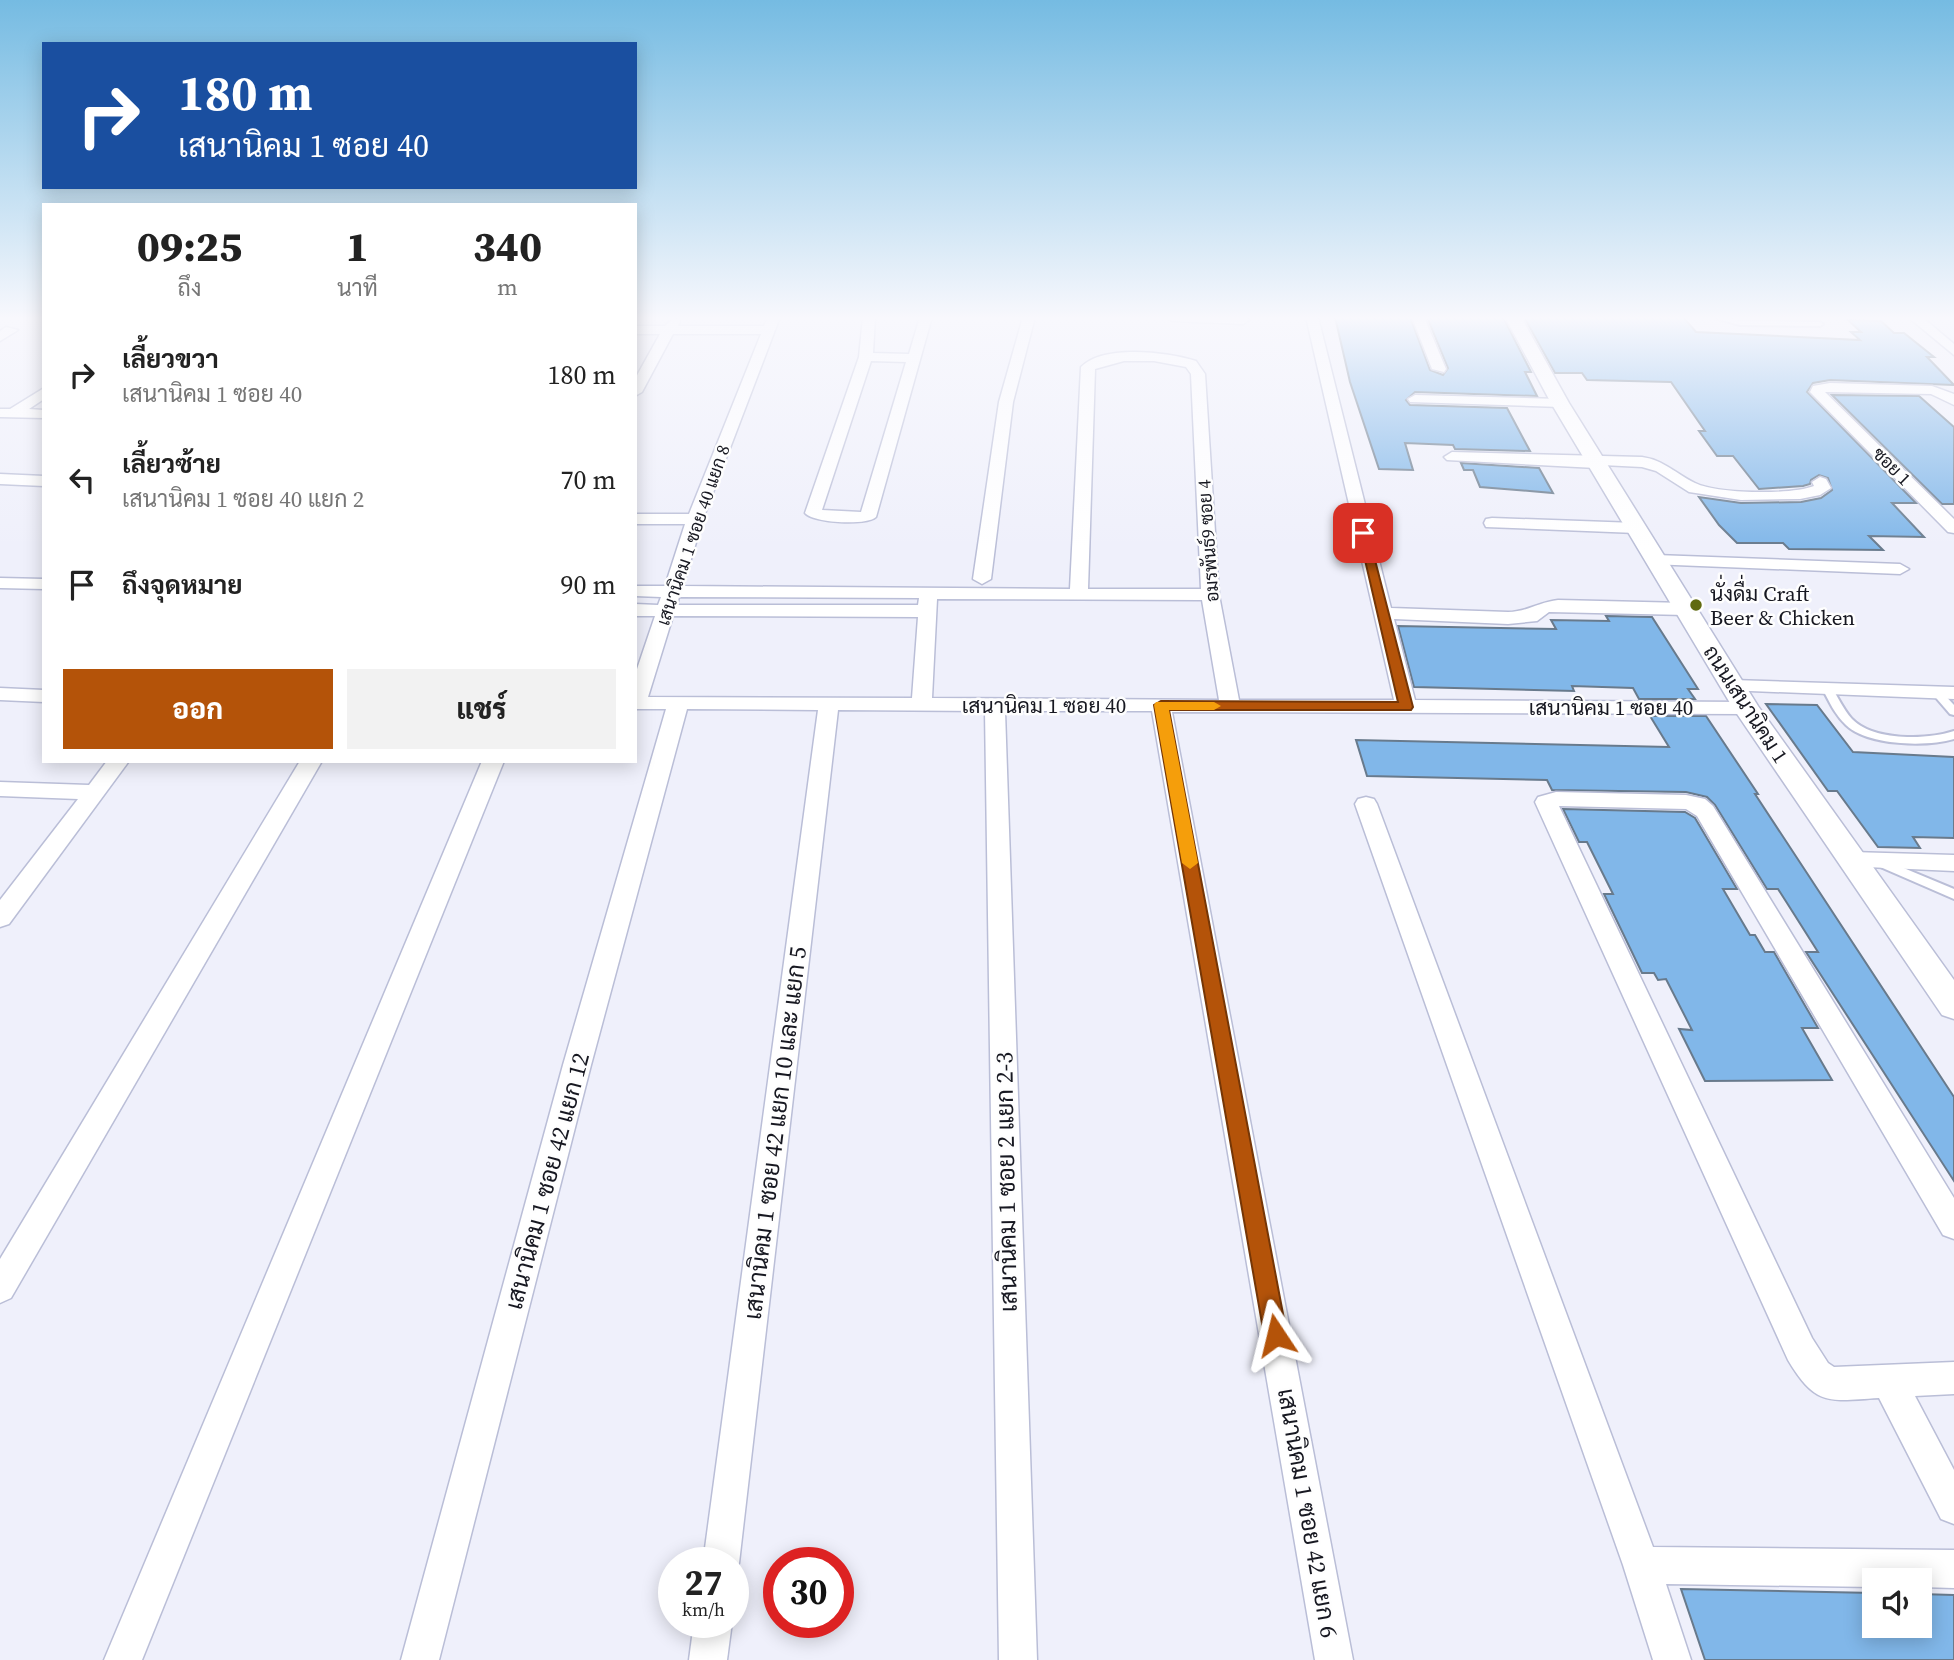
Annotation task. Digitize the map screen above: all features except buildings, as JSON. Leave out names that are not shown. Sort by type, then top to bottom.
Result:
[{"type":"street","points":[[7,413],[40,394]]},
{"type":"street","name":"เสนานิคม 1 ซอย 40 แยก 8","points":[[637,701],[695,519],[744,394]]},
{"type":"street","points":[[854,394],[814,514],[868,518],[905,394]]},
{"type":"street","points":[[982,579],[1008,394]]},
{"type":"street","name":"อมรพันธ์9 ซอย 4","points":[[1079,594],[1087,394]]},
{"type":"street","name":"อมรพันธ์9 ซอย 4","points":[[1199,394],[1210,595],[1230,706]]},
{"type":"street","points":[[1330,394],[1406,707]]},
{"type":"street","name":"ถนนเสนานิคม 1","points":[[1556,394],[1739,697],[1864,860],[1954,1006]]},
{"type":"street","name":"ซอย 1","points":[[1820,394],[1954,528]]},
{"type":"street","points":[[1415,399],[1560,402]]},
{"type":"street","points":[[7,413],[42,414]]},
{"type":"street","points":[[1452,457],[1649,463],[1664,468],[1683,484],[1697,490],[1719,492],[1797,496],[1818,493],[1824,488],[1819,482]]},
{"type":"street","points":[[0,479],[42,481]]},
{"type":"street","points":[[637,519],[695,519]]},
{"type":"street","points":[[1492,523],[1636,528]]},
{"type":"street","points":[[1656,560],[1900,569]]},
{"type":"street","points":[[0,583],[42,584]]},
{"type":"street","points":[[637,591],[928,602]]},
{"type":"street","points":[[637,610],[928,602],[1079,594],[1210,595]]},
{"type":"street","points":[[922,705],[928,602]]},
{"type":"street","points":[[1381,613],[1508,618],[1530,617],[1544,607],[1686,610]]},
{"type":"street","name":"เสนานิคม 1 ซอย 40","points":[[637,704],[1406,707],[1739,697],[1826,688],[1945,692]]},
{"type":"street","points":[[0,694],[42,696]]},
{"type":"street","name":"เสนานิคม 1 ซอย 42 แยก 12","points":[[420,1660],[577,1065],[678,704]]},
{"type":"street","name":"เสนานิคม 1 ซอย 42 แยก 10 และ แยก 5","points":[[722,1547],[829,704]]},
{"type":"street","name":"เสนานิคม 1 ซอย 2 แยก 2-3","points":[[995,705],[1018,1660]]},
{"type":"street","name":"เสนานิคม 1 ซอย 42 แยก 6","points":[[1161,705],[1335,1660]]},
{"type":"street","points":[[4,907],[117,763]]},
{"type":"street","points":[[0,1288],[310,763]]},
{"type":"street","points":[[123,1660],[493,763]]},
{"type":"street","points":[[0,789],[95,792]]},
{"type":"street","points":[[1954,1225],[1705,811],[1697,804],[1686,802],[1556,799],[1546,802],[1807,1362],[1816,1375],[1831,1384],[1954,1378]]},
{"type":"street","points":[[1366,804],[1641,1565],[1672,1660]]},
{"type":"street","points":[[1864,860],[1954,863]]},
{"type":"street","points":[[1889,1382],[1954,1506]]},
{"type":"street","points":[[1641,1565],[1954,1569]]},
{"type":"street","points":[[708,1660],[711,1638]]},
{"type":"lane","points":[[1826,688],[1849,723],[1864,733],[1885,738],[1949,737],[1954,734]]},
{"type":"lane","points":[[1945,692],[1954,712]]},
{"type":"lane","points":[[1864,860],[1954,894]]},
{"type":"slow traffic","points":[[1190,863],[1161,705],[1214,706]]},
{"type":"place","name":"นั่งดื่ม Craft Beer & Chicken","points":[[1696,605]]},
{"type":"route","points":[[1276,1335],[1161,705],[1406,707],[1363,533]]}]
